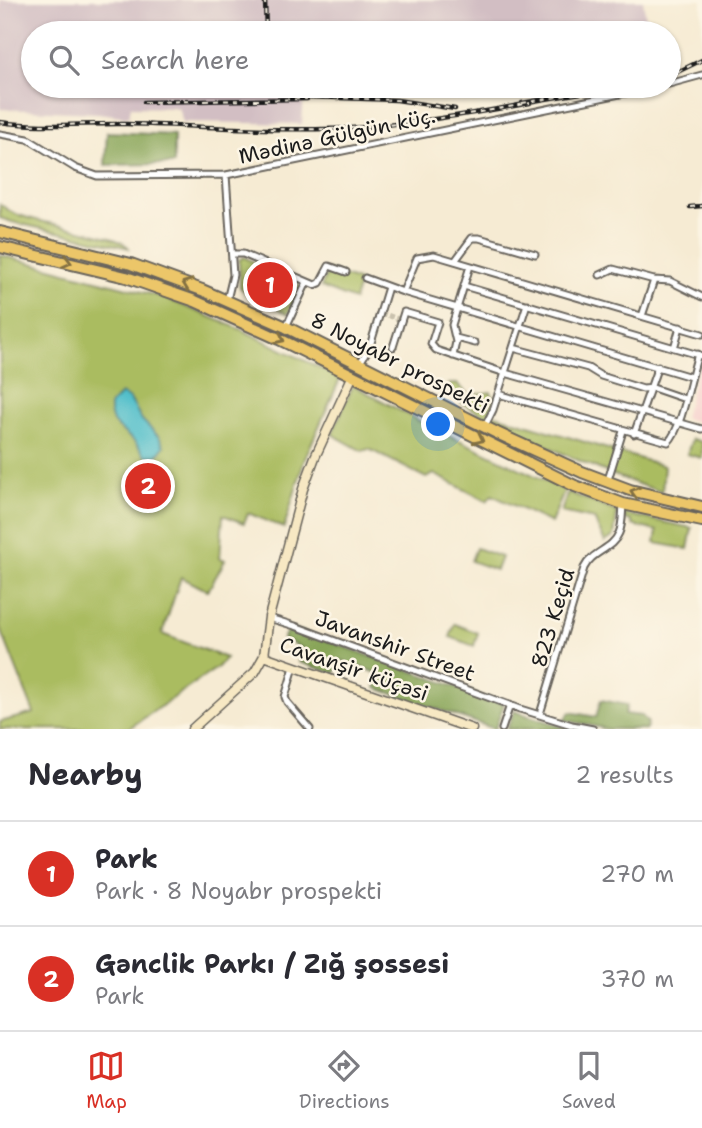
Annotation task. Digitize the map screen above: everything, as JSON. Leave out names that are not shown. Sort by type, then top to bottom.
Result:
[{"type":"highway","name":"8 Noyabr prospekti","points":[[0,232],[131,264],[227,300],[360,363],[485,427],[607,483],[652,497],[702,507]]},
{"type":"highway","name":"8 Noyabr prospekti","points":[[0,247],[114,274],[169,291],[241,321],[575,486],[623,504],[702,521]]},
{"type":"highway","points":[[353,375],[360,363]]},
{"type":"main road","points":[[192,729],[255,672],[264,656],[268,618],[308,476],[353,375]]},
{"type":"main road","name":"Cavanşir küçəsi","points":[[264,656],[472,729]]},
{"type":"street","points":[[681,81],[702,75]]},
{"type":"street","name":"Mədinə Gülgün küç.","points":[[0,134],[38,143],[75,168],[97,176],[226,175],[601,98]]},
{"type":"street","points":[[226,175],[232,254],[232,284],[227,300]]},
{"type":"street","points":[[455,261],[472,238],[535,254]]},
{"type":"street","points":[[232,254],[243,254],[318,285],[329,267],[346,272]]},
{"type":"street","points":[[403,292],[417,258],[430,255],[702,334]]},
{"type":"street","points":[[453,356],[456,338],[452,330],[470,266]]},
{"type":"street","points":[[600,275],[612,269],[670,281],[702,297]]},
{"type":"street","points":[[365,278],[403,292],[691,377]]},
{"type":"street","points":[[642,316],[653,279]]},
{"type":"street","points":[[286,327],[307,282]]},
{"type":"street","points":[[464,286],[700,355],[691,377],[679,423],[674,436],[668,442],[498,394]]},
{"type":"street","points":[[360,363],[370,346],[388,287]]},
{"type":"street","points":[[485,427],[527,304]]},
{"type":"street","points":[[393,346],[404,312],[438,322],[432,346],[453,356],[702,429]]},
{"type":"street","points":[[674,348],[680,327]]},
{"type":"street","points":[[456,338],[475,343]]},
{"type":"street","points":[[513,348],[589,368],[601,376],[685,399]]},
{"type":"street","points":[[634,434],[658,366]]},
{"type":"street","points":[[607,483],[623,431]]},
{"type":"street","name":"823 Keçid","points":[[540,714],[584,568],[591,556],[616,538],[621,526],[623,504]]},
{"type":"street","name":"Javanshir Street","points":[[268,618],[510,705]]},
{"type":"street","points":[[294,667],[285,691],[286,702],[310,729]]},
{"type":"street","points":[[502,729],[510,705],[593,729]]},
{"type":"shaded area","points":[[0,0],[643,0],[646,21],[21,21],[21,98],[304,98],[302,124],[183,122],[178,108],[131,107],[129,117],[0,109]]},
{"type":"shaded area","points":[[459,98],[527,98],[476,101]]},
{"type":"shaded area","points":[[700,359],[702,360],[702,423],[684,418]]},
{"type":"green space","points":[[107,132],[174,135],[174,164],[105,165]]},
{"type":"green space","points":[[0,204],[25,217],[94,233],[129,248],[0,218]]},
{"type":"green space","points":[[0,255],[162,297],[242,330],[340,379],[305,458],[284,528],[248,513],[244,523],[223,515],[220,558],[225,560],[208,591],[181,577],[162,634],[226,658],[218,667],[128,729],[0,729],[0,722],[34,713],[0,627]]},
{"type":"green space","points":[[244,257],[302,287],[288,314],[247,294],[240,287],[239,260]]},
{"type":"green space","points":[[328,270],[360,282],[354,300],[321,287]]},
{"type":"green space","points":[[449,384],[457,384],[469,395],[491,392],[494,399],[489,413],[664,466],[662,492],[585,463],[510,428],[461,403],[462,398],[447,390]]},
{"type":"green space","points":[[353,385],[423,423],[565,490],[551,523],[492,495],[487,501],[434,474],[426,478],[369,449],[362,451],[332,434]]},
{"type":"green space","points":[[692,439],[702,442],[702,458],[687,454]]},
{"type":"green space","points":[[568,492],[617,512],[614,536],[605,542],[594,519],[561,512]]},
{"type":"green space","points":[[625,514],[692,528],[688,549],[655,543],[657,531],[632,525],[632,521],[624,519]]},
{"type":"green space","points":[[476,548],[501,557],[496,570],[471,561]]},
{"type":"green space","points":[[455,624],[478,633],[474,646],[450,637]]},
{"type":"green space","points":[[289,627],[504,704],[495,729],[376,688],[380,674],[340,660],[335,674],[299,662],[302,648],[283,639]]},
{"type":"green space","points":[[601,700],[627,705],[625,714],[642,716],[648,723],[646,729],[608,729],[564,720],[570,712],[596,717]]},
{"type":"green space","points":[[514,711],[570,729],[507,729]]},
{"type":"water","points":[[121,394],[130,399],[142,420],[159,437],[164,446],[157,456],[146,456],[134,441],[114,424],[110,405]]},
{"type":"tunnel","points":[[381,313],[401,320]]},
{"type":"railway","points":[[265,0],[266,21]]},
{"type":"railway","points":[[681,70],[702,60]]},
{"type":"railway","points":[[339,98],[397,100],[455,109]]},
{"type":"railway","points":[[522,103],[551,98]]},
{"type":"railway","points":[[144,102],[307,99]]},
{"type":"railway","points":[[0,122],[32,125],[127,124],[337,129],[429,120],[530,103]]},
{"type":"railway","points":[[690,207],[702,206]]},
{"type":"place","name":"Park","points":[[270,285]]},
{"type":"place","name":"Gənclik Parkı / Zığ şossesi","points":[[148,486]]}]
